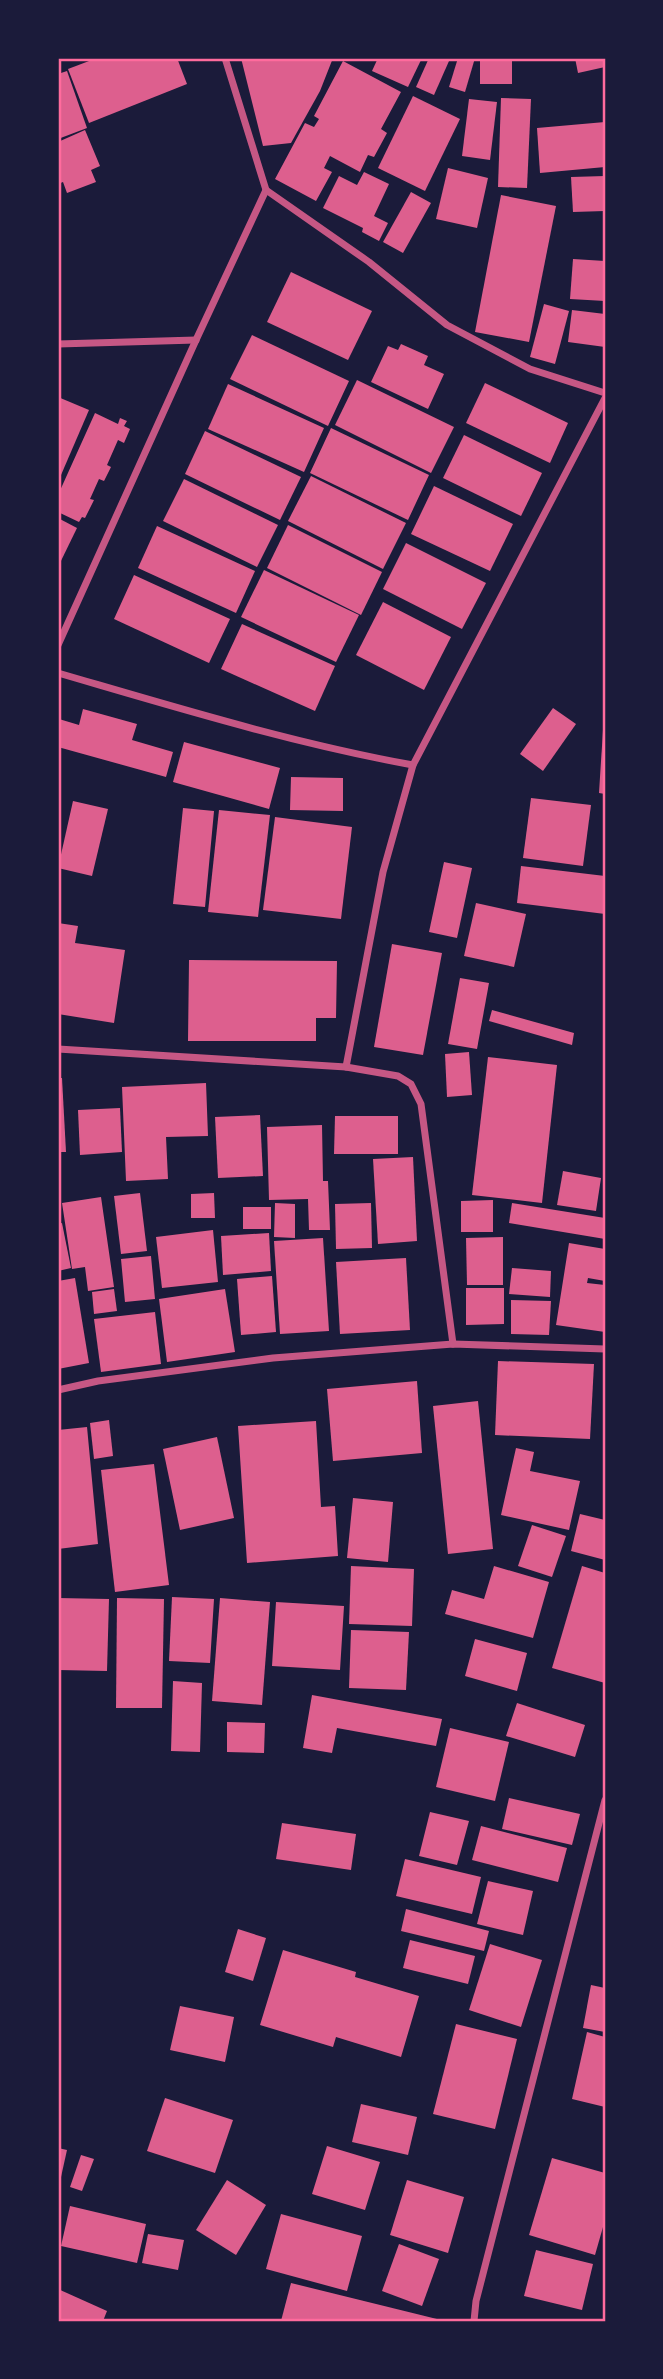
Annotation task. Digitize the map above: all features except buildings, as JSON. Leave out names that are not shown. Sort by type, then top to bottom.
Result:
[{"type":"street","points":[[225,58],[266,190],[369,262],[447,325],[530,369],[605,396],[413,765],[383,872],[346,1067]]},
{"type":"street","points":[[58,645],[195,340],[266,190]]},
{"type":"street","points":[[58,344],[195,340]]},
{"type":"street","points":[[58,673],[351,754],[413,765]]},
{"type":"street","points":[[58,1049],[346,1067],[398,1076],[411,1084],[421,1104],[453,1344]]},
{"type":"street","points":[[58,1391],[98,1381],[273,1357],[453,1344],[605,1349]]},
{"type":"street","points":[[474,2321],[476,2301],[605,1800]]}]
